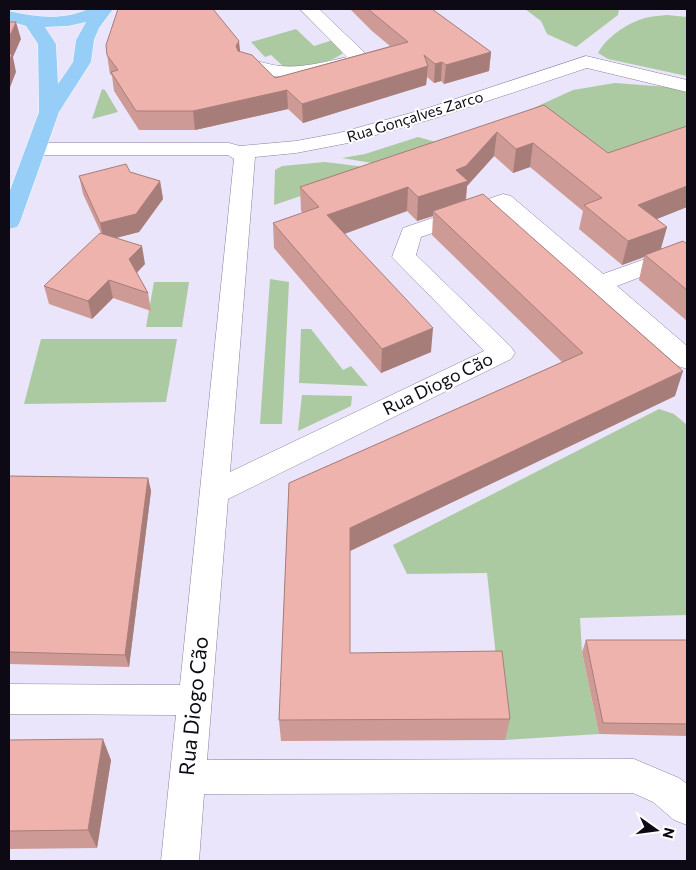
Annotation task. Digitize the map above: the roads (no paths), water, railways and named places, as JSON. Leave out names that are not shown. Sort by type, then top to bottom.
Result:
[{"type":"main road","points":[[18,19],[66,20],[82,17],[102,9]]},
{"type":"main road","points":[[9,222],[49,112],[82,62],[85,40],[102,9]]},
{"type":"main road","points":[[18,19],[47,44],[49,112]]},
{"type":"street","points":[[248,65],[270,72],[305,73],[360,59],[309,9]]},
{"type":"street","name":"Rua Gonçalves Zarco","points":[[240,152],[296,147],[341,139],[432,113],[586,62],[687,86]]},
{"type":"street","points":[[36,149],[229,149],[240,152]]},
{"type":"street","name":"Rua Diogo Cão","points":[[180,861],[245,158],[240,152]]},
{"type":"street","name":"Rua Diogo Cão","points":[[215,492],[502,353],[404,257],[411,233],[504,201],[600,284]]},
{"type":"street","points":[[687,251],[600,284],[687,360]]},
{"type":"street","points":[[9,699],[195,700]]},
{"type":"street","points":[[187,777],[634,776],[666,790],[687,807]]}]
